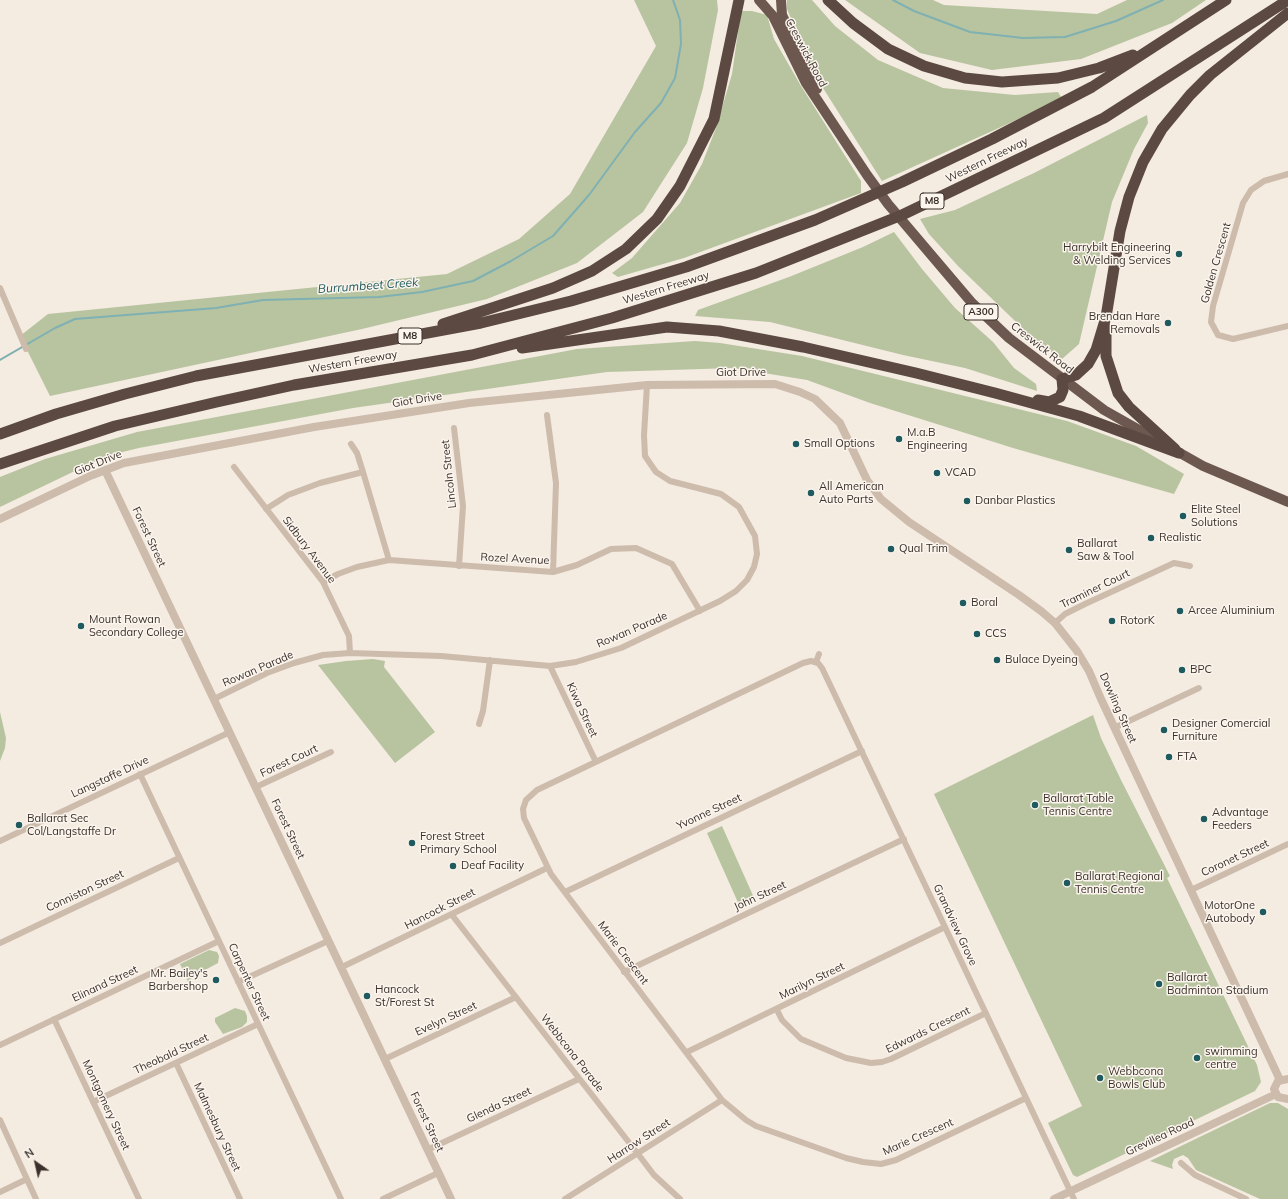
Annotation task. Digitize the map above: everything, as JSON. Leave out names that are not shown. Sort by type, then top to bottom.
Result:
[{"type":"highway","points":[[391,340],[553,288],[592,271],[631,244],[657,219],[680,186],[714,119],[739,0]]},
{"type":"highway","name":"Creswick Road","points":[[761,0],[773,16],[806,83],[867,175],[912,233],[972,303],[1009,338],[1062,380],[1104,410],[1209,469],[1288,502]]},
{"type":"highway","name":"Creswick Road","points":[[781,0],[782,15],[830,118]]},
{"type":"highway","points":[[828,0],[853,23],[888,49],[924,66],[966,78],[1002,82],[1058,78],[1099,68],[1155,47]]},
{"type":"highway","name":"Western Freeway","points":[[0,434],[118,396],[196,376],[481,323],[572,301],[686,266],[815,220],[902,182],[992,139],[1092,87],[1226,0]]},
{"type":"highway","name":"Western Freeway","points":[[0,464],[115,426],[217,402],[294,385],[472,355],[696,293],[756,273],[902,215],[1104,118],[1288,0]]},
{"type":"highway","points":[[996,393],[1049,402],[1055,400],[1062,394],[1062,380],[1076,375],[1088,364],[1096,350],[1106,317],[1120,230],[1129,197],[1143,162],[1162,129],[1190,95],[1210,75],[1288,13]]},
{"type":"highway","points":[[1106,317],[1106,356],[1118,393],[1129,407],[1179,453]]},
{"type":"highway","points":[[472,355],[667,327],[719,331],[810,349],[996,393],[1079,416],[1179,453]]},
{"type":"street","name":"Golden Crescent","points":[[1288,174],[1264,181],[1251,190],[1243,203],[1213,306],[1211,322],[1218,335],[1233,340],[1288,326]]},
{"type":"street","points":[[0,288],[26,349]]},
{"type":"street","name":"Giot Drive","points":[[0,519],[105,470],[124,463],[299,430],[461,404],[647,385],[775,384],[800,392],[815,399],[840,423]]},
{"type":"street","name":"Rowan Parade","points":[[214,699],[267,673],[294,663],[323,656],[350,653],[490,660],[550,666],[576,662],[621,648],[720,602],[747,580],[754,567],[757,554],[755,536],[739,507],[721,494],[670,481],[656,472],[645,456],[644,435],[647,385]]},
{"type":"street","points":[[547,415],[556,483],[553,572]]},
{"type":"street","name":"Dowling Street","points":[[840,423],[866,480],[881,498],[909,522],[1019,595],[1055,623],[1077,650],[1089,671],[1114,728],[1191,890],[1284,1080]]},
{"type":"street","name":"Lincoln Street","points":[[454,428],[463,506],[459,566]]},
{"type":"street","points":[[351,444],[357,453],[389,560]]},
{"type":"street","name":"Sidbury Avenue","points":[[234,468],[323,582],[349,636],[350,653]]},
{"type":"street","name":"Forest Street","points":[[105,470],[328,941],[342,967],[450,1199]]},
{"type":"street","points":[[266,509],[288,496],[320,483],[362,472]]},
{"type":"street","name":"Rozel Avenue","points":[[323,582],[338,574],[357,567],[389,560],[553,572],[576,565],[611,549],[636,548],[672,564],[700,611]]},
{"type":"street","name":"Traminer Court","points":[[1055,623],[1065,614],[1084,604],[1174,563],[1190,566]]},
{"type":"street","points":[[816,662],[819,654]]},
{"type":"street","points":[[479,724],[483,711],[490,660]]},
{"type":"street","name":"Marie Crescent","points":[[816,662],[811,661],[803,663],[534,791],[525,802],[523,809],[524,818],[547,868],[722,1100],[737,1114],[756,1126],[846,1158],[881,1164],[896,1160],[1026,1098]]},
{"type":"street","name":"Grandview Grove","points":[[816,662],[823,670],[862,751],[1072,1195]]},
{"type":"street","name":"Kiwa Street","points":[[550,666],[596,762]]},
{"type":"street","points":[[1114,728],[1199,688]]},
{"type":"street","name":"Langstaffe Drive","points":[[0,841],[230,732]]},
{"type":"street","name":"Yvonne Street","points":[[565,892],[862,751]]},
{"type":"street","name":"Forest Court","points":[[256,787],[331,752]]},
{"type":"street","name":"Carpenter Street","points":[[140,774],[341,1199]]},
{"type":"street","name":"John Street","points":[[624,972],[904,839]]},
{"type":"street","name":"Coronet Street","points":[[1191,890],[1288,844]]},
{"type":"street","name":"Conniston Street","points":[[0,943],[179,858]]},
{"type":"street","name":"Hancock Street","points":[[342,967],[547,868]]},
{"type":"street","name":"Webbcona Parade","points":[[452,915],[654,1175],[680,1199]]},
{"type":"street","name":"Marilyn Street","points":[[687,1052],[777,1010],[945,927]]},
{"type":"street","name":"Elinand Street","points":[[0,1044],[219,941]]},
{"type":"street","points":[[238,982],[328,941]]},
{"type":"street","name":"Evelyn Street","points":[[385,1059],[516,997]]},
{"type":"street","name":"Edwards Crescent","points":[[777,1010],[782,1020],[801,1039],[846,1058],[871,1063],[891,1059],[986,1013]]},
{"type":"street","name":"Montgomery Street","points":[[54,1019],[139,1199]]},
{"type":"street","name":"Theobald Street","points":[[93,1102],[258,1024]]},
{"type":"street","name":"Malmesbury Street","points":[[176,1063],[240,1199]]},
{"type":"street","name":"Glenda Street","points":[[427,1150],[579,1078]]},
{"type":"street","points":[[1284,1080],[1276,1085],[1276,1094],[1280,1098],[1288,1099]]},
{"type":"street","name":"Grevillea Road","points":[[1054,1199],[1072,1195],[1276,1094]]},
{"type":"street","name":"Harrow Street","points":[[565,1199],[722,1100]]},
{"type":"street","points":[[0,1120],[36,1199]]},
{"type":"street","points":[[1181,1163],[1195,1175],[1246,1199]]},
{"type":"street","points":[[383,1199],[438,1173]]},
{"type":"street","points":[[0,1192],[27,1179]]},
{"type":"green space","points":[[634,0],[717,0],[718,10],[703,88],[687,143],[643,212],[577,263],[487,299],[362,329],[50,396],[20,336],[48,314],[447,274],[519,239],[570,194],[656,46]]},
{"type":"green space","points":[[787,0],[812,0],[835,26],[878,60],[943,88],[1015,95],[1058,92],[1061,97],[1023,117],[882,181],[816,77],[787,9]]},
{"type":"green space","points":[[845,0],[933,0],[944,5],[1097,14],[1127,0],[1206,0],[1172,23],[1081,59],[992,70],[920,53]]},
{"type":"green space","points":[[741,11],[752,11],[767,15],[774,39],[801,86],[861,181],[861,193],[684,258],[618,277],[612,273],[632,258],[680,203],[702,164],[716,128],[732,74]]},
{"type":"green space","points":[[1147,115],[1148,123],[1134,149],[1112,202],[1079,344],[1062,359],[1041,346],[958,266],[929,234],[920,219],[955,210],[1034,173]]},
{"type":"green space","points":[[894,232],[922,269],[955,308],[993,342],[1014,368],[1036,384],[1037,391],[965,368],[903,355],[770,322],[695,316],[698,310],[789,277],[863,247]]},
{"type":"green space","points":[[695,341],[720,343],[802,356],[1067,421],[1136,446],[1184,474],[1174,494],[1013,448],[870,403],[807,380],[733,368],[607,372],[353,408],[139,448],[106,456],[0,507],[0,477],[45,459],[137,432],[577,349]]},
{"type":"green space","points":[[373,659],[385,661],[384,667],[435,732],[395,763],[318,665]]},
{"type":"green space","points":[[0,712],[6,738],[5,748],[0,761]]},
{"type":"green space","points":[[1093,715],[1101,738],[1170,876],[1167,878],[1257,1065],[1261,1082],[1255,1091],[1077,1177],[1073,1175],[1048,1123],[1082,1106],[934,794]]},
{"type":"green space","points":[[722,826],[755,900],[740,907],[707,833]]},
{"type":"green space","points":[[209,950],[217,952],[219,956],[218,963],[192,977],[189,984],[180,964]]},
{"type":"green space","points":[[235,1008],[245,1011],[247,1022],[242,1027],[223,1034],[215,1022],[215,1018]]},
{"type":"green space","points":[[1270,1103],[1278,1103],[1288,1109],[1288,1199],[1260,1199],[1196,1170],[1188,1158],[1183,1155],[1174,1159],[1172,1165],[1173,1169],[1150,1161]]},
{"type":"waterway","name":"Burrumbeet Creek","points":[[0,360],[55,328],[75,319],[216,308],[263,300],[379,297],[422,292],[473,281],[511,261],[553,236],[589,195],[635,132],[661,103],[675,78],[681,44],[680,20],[673,0]]},
{"type":"waterway","name":"Burrumbeet Creek","points":[[893,0],[914,11],[970,32],[1023,38],[1065,37],[1116,21],[1163,0]]},
{"type":"place","name":"Harrybilt Engineering & Welding Services","points":[[1179,254]]},
{"type":"place","name":"Brendan Hare Removals","points":[[1168,323]]},
{"type":"place","name":"M.a.B Engineering","points":[[899,439]]},
{"type":"place","name":"Small Options","points":[[796,444]]},
{"type":"place","name":"VCAD","points":[[937,473]]},
{"type":"place","name":"All American Auto Parts","points":[[811,493]]},
{"type":"place","name":"Danbar Plastics","points":[[967,501]]},
{"type":"place","name":"Elite Steel Solutions","points":[[1183,516]]},
{"type":"place","name":"Realistic","points":[[1151,538]]},
{"type":"place","name":"Qual Trim","points":[[891,549]]},
{"type":"place","name":"Ballarat Saw & Tool","points":[[1069,550]]},
{"type":"place","name":"Boral","points":[[963,603]]},
{"type":"place","name":"Arcee Aluminium","points":[[1180,611]]},
{"type":"place","name":"RotorK","points":[[1112,621]]},
{"type":"place","name":"Mount Rowan Secondary College","points":[[81,626]]},
{"type":"place","name":"CCS","points":[[977,634]]},
{"type":"place","name":"Bulace Dyeing","points":[[997,660]]},
{"type":"place","name":"BPC","points":[[1182,670]]},
{"type":"place","name":"Designer Comercial Furniture","points":[[1164,730]]},
{"type":"place","name":"FTA","points":[[1169,757]]},
{"type":"place","name":"Ballarat Table Tennis Centre","points":[[1035,805]]},
{"type":"place","name":"Advantage Feeders","points":[[1204,819]]},
{"type":"place","name":"Ballarat Sec Col/Langstaffe Dr","points":[[19,825]]},
{"type":"place","name":"Forest Street Primary School","points":[[412,843]]},
{"type":"place","name":"Deaf Facility","points":[[453,866]]},
{"type":"place","name":"Ballarat Regional Tennis Centre","points":[[1067,883]]},
{"type":"place","name":"MotorOne Autobody","points":[[1263,912]]},
{"type":"place","name":"Mr. Bailey's Barbershop","points":[[216,980]]},
{"type":"place","name":"Ballarat Badminton Stadium","points":[[1159,984]]},
{"type":"place","name":"Hancock St/Forest St","points":[[367,996]]},
{"type":"place","name":"swimming centre","points":[[1197,1058]]},
{"type":"place","name":"Webbcona Bowls Club","points":[[1100,1078]]}]
